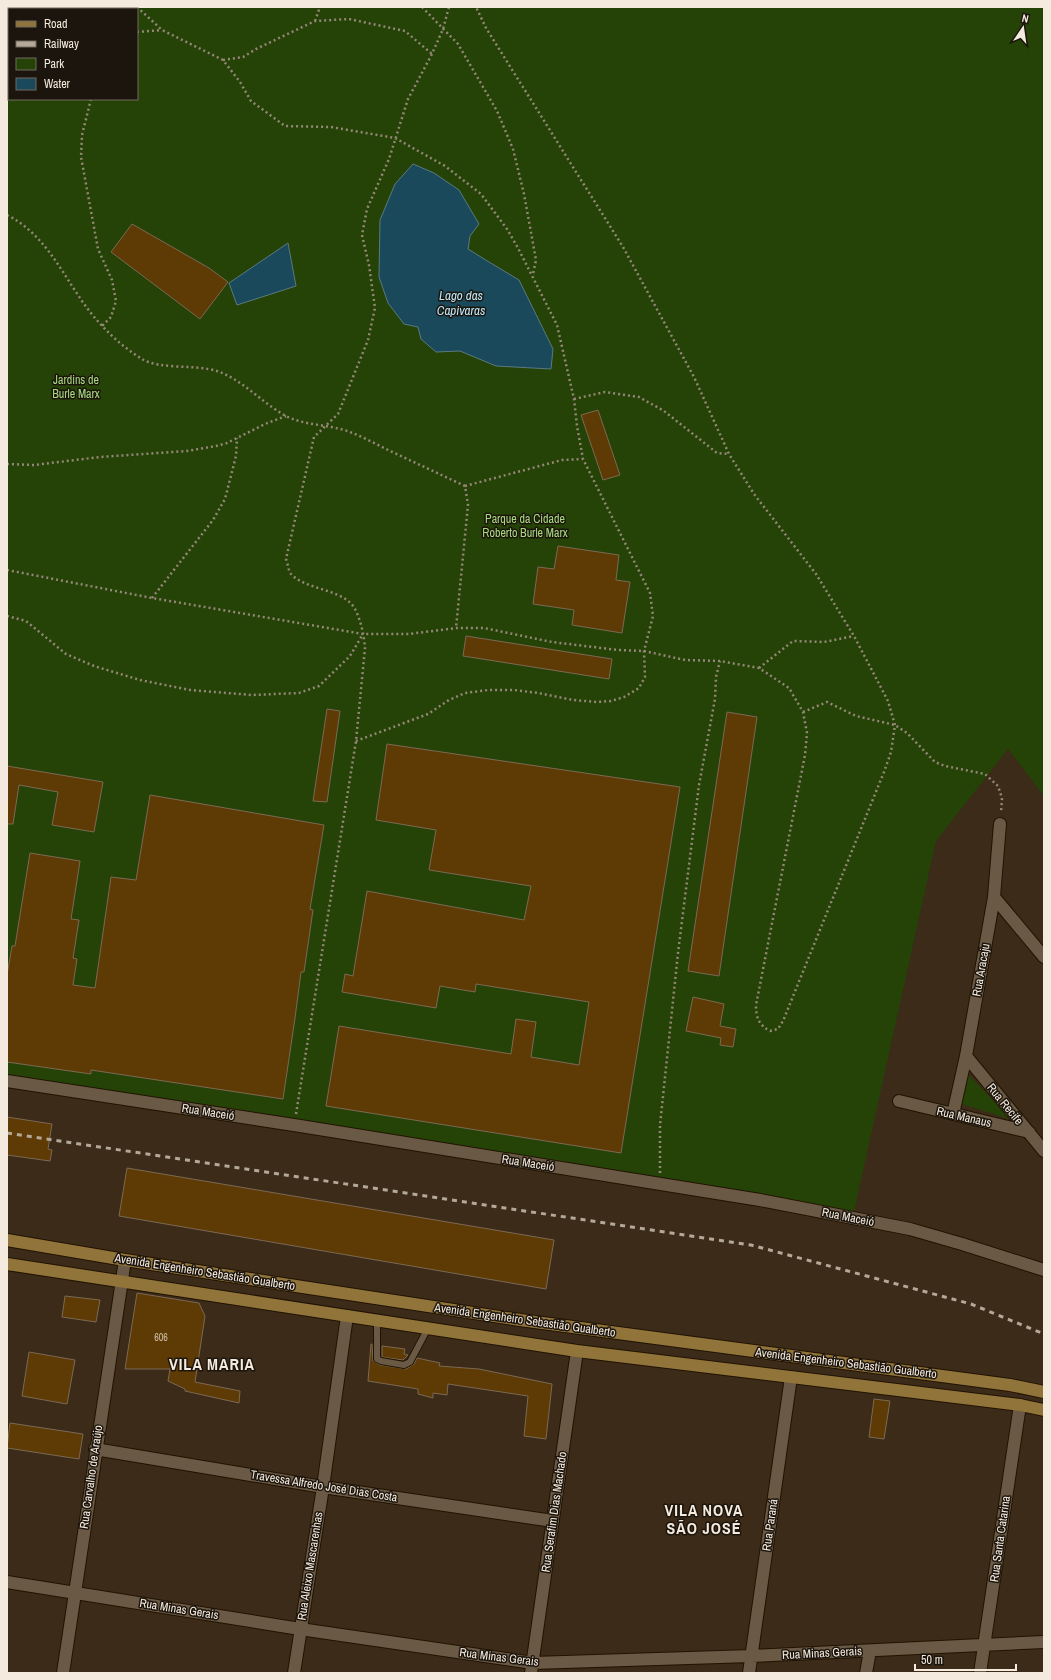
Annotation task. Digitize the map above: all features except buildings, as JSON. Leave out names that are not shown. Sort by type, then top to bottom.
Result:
[{"type":"main road","name":"Avenida Engenheiro Sebastião Gualberto","points":[[7,1240],[125,1260],[520,1320],[1010,1385],[1044,1392]]},
{"type":"main road","name":"Avenida Engenheiro Sebastião Gualberto","points":[[7,1264],[577,1351],[1020,1405],[1044,1410]]},
{"type":"street","name":"Rua Aracaju","points":[[954,1114],[966,1056],[994,898],[1000,824]]},
{"type":"street","points":[[994,898],[1044,957]]},
{"type":"street","name":"Rua Recife","points":[[966,1056],[1044,1151]]},
{"type":"street","name":"Rua Maceió","points":[[7,1081],[660,1183],[860,1219],[910,1229],[1044,1270]]},
{"type":"street","name":"Rua Manaus","points":[[899,1101],[1029,1132]]},
{"type":"street","name":"Rua Carvalho de Araújo","points":[[63,1673],[95,1449],[125,1260]]},
{"type":"street","name":"Rua Aleixo Mascarenhas","points":[[294,1673],[323,1487],[347,1316]]},
{"type":"street","name":"Rua Serafim Dias Machado","points":[[532,1668],[577,1351]]},
{"type":"street","name":"Rua Paraná","points":[[749,1673],[791,1377]]},
{"type":"street","name":"Rua Santa Catarina","points":[[980,1673],[1020,1405]]},
{"type":"street","name":"Travessa Alfredo José Dias Costa","points":[[95,1449],[323,1487],[553,1521]]},
{"type":"street","name":"Rua Minas Gerais","points":[[7,1582],[532,1668],[1044,1642]]},
{"type":"street","points":[[866,1673],[870,1651]]},
{"type":"lane","points":[[377,1320],[377,1359],[404,1365],[407,1365],[410,1362],[428,1328]]},
{"type":"path","points":[[137,7],[162,30],[223,60],[240,82],[251,101],[285,126],[331,127],[395,138],[445,166],[481,194],[507,229],[533,274],[557,325],[574,399],[583,459],[650,593],[653,616],[644,651],[645,677],[639,688],[624,697],[612,701],[573,700],[514,690],[488,690],[465,693],[449,700],[428,714],[356,741]]},
{"type":"path","points":[[315,21],[320,7]]},
{"type":"path","points":[[422,7],[458,44],[497,110],[513,149],[524,194],[536,260],[533,274]]},
{"type":"path","points":[[294,1125],[356,741],[365,648],[363,634],[354,608],[343,598],[302,582],[290,573],[286,559],[314,437],[338,414],[368,340],[374,308],[369,266],[362,235],[367,209],[389,159],[408,99],[432,54],[443,29],[450,7]]},
{"type":"path","points":[[7,570],[152,598],[363,634],[409,634],[456,628],[484,628],[552,642],[618,650],[644,651],[685,660],[720,661],[759,668],[789,688],[803,712],[807,733],[805,756],[756,1005],[756,1016],[762,1027],[770,1032],[778,1029],[783,1021],[881,780],[890,752],[895,725],[888,701],[854,636],[816,574],[754,494],[729,454],[694,376],[623,247],[490,34],[476,7]]},
{"type":"path","points":[[223,60],[243,57],[256,49],[315,21],[349,19],[405,31],[432,54]]},
{"type":"path","points":[[138,32],[162,30]]},
{"type":"path","points":[[90,100],[82,135],[81,157],[98,249],[112,280],[116,301],[111,317],[102,326]]},
{"type":"path","points":[[7,216],[35,235],[63,270],[82,301],[102,326],[125,347],[144,361],[196,367],[217,372],[241,384],[286,416],[305,423],[326,425],[350,432],[465,486],[562,460],[583,459]]},
{"type":"path","points":[[574,399],[604,392],[639,397],[664,411],[717,453],[729,454]]},
{"type":"path","points":[[7,464],[34,465],[216,446],[227,443],[286,416]]},
{"type":"path","points":[[152,598],[213,520],[225,499],[236,456],[237,438]]},
{"type":"path","points":[[456,628],[468,505],[465,486]]},
{"type":"path","points":[[7,616],[26,621],[66,654],[94,666],[140,680],[190,690],[252,695],[299,693],[319,686],[350,656],[363,634]]},
{"type":"path","points":[[759,668],[793,641],[824,642],[854,636]]},
{"type":"path","points":[[660,1183],[660,1125],[678,953],[700,785],[714,699],[716,677],[720,661]]},
{"type":"path","points":[[803,712],[827,702],[856,716],[895,725],[907,733],[934,762],[945,766],[985,774],[998,786],[1002,798],[1000,824]]},
{"type":"green space","name":"Parque da Cidade Roberto Burle Marx","points":[[7,7],[1044,7],[1044,796],[1008,749],[936,841],[853,1216],[7,1079]]},
{"type":"green space","points":[[965,1071],[1012,1120],[959,1103]]},
{"type":"water","name":"Lago das Capivaras","points":[[413,164],[434,173],[459,190],[479,224],[470,236],[468,249],[519,280],[553,349],[551,369],[496,366],[460,351],[436,352],[421,339],[418,327],[404,324],[388,303],[379,277],[380,220],[395,184]]},
{"type":"water","points":[[288,243],[296,286],[237,305],[229,283]]},
{"type":"railway","points":[[7,1133],[751,1245],[971,1304],[1044,1334]]},
{"type":"district","name":"VILA MARIA","points":[[212,1364]]},
{"type":"district","name":"VILA NOVA SÃO JOSÉ","points":[[704,1519]]},
{"type":"park label","name":"Jardins de Burle Marx","points":[[76,387]]}]
